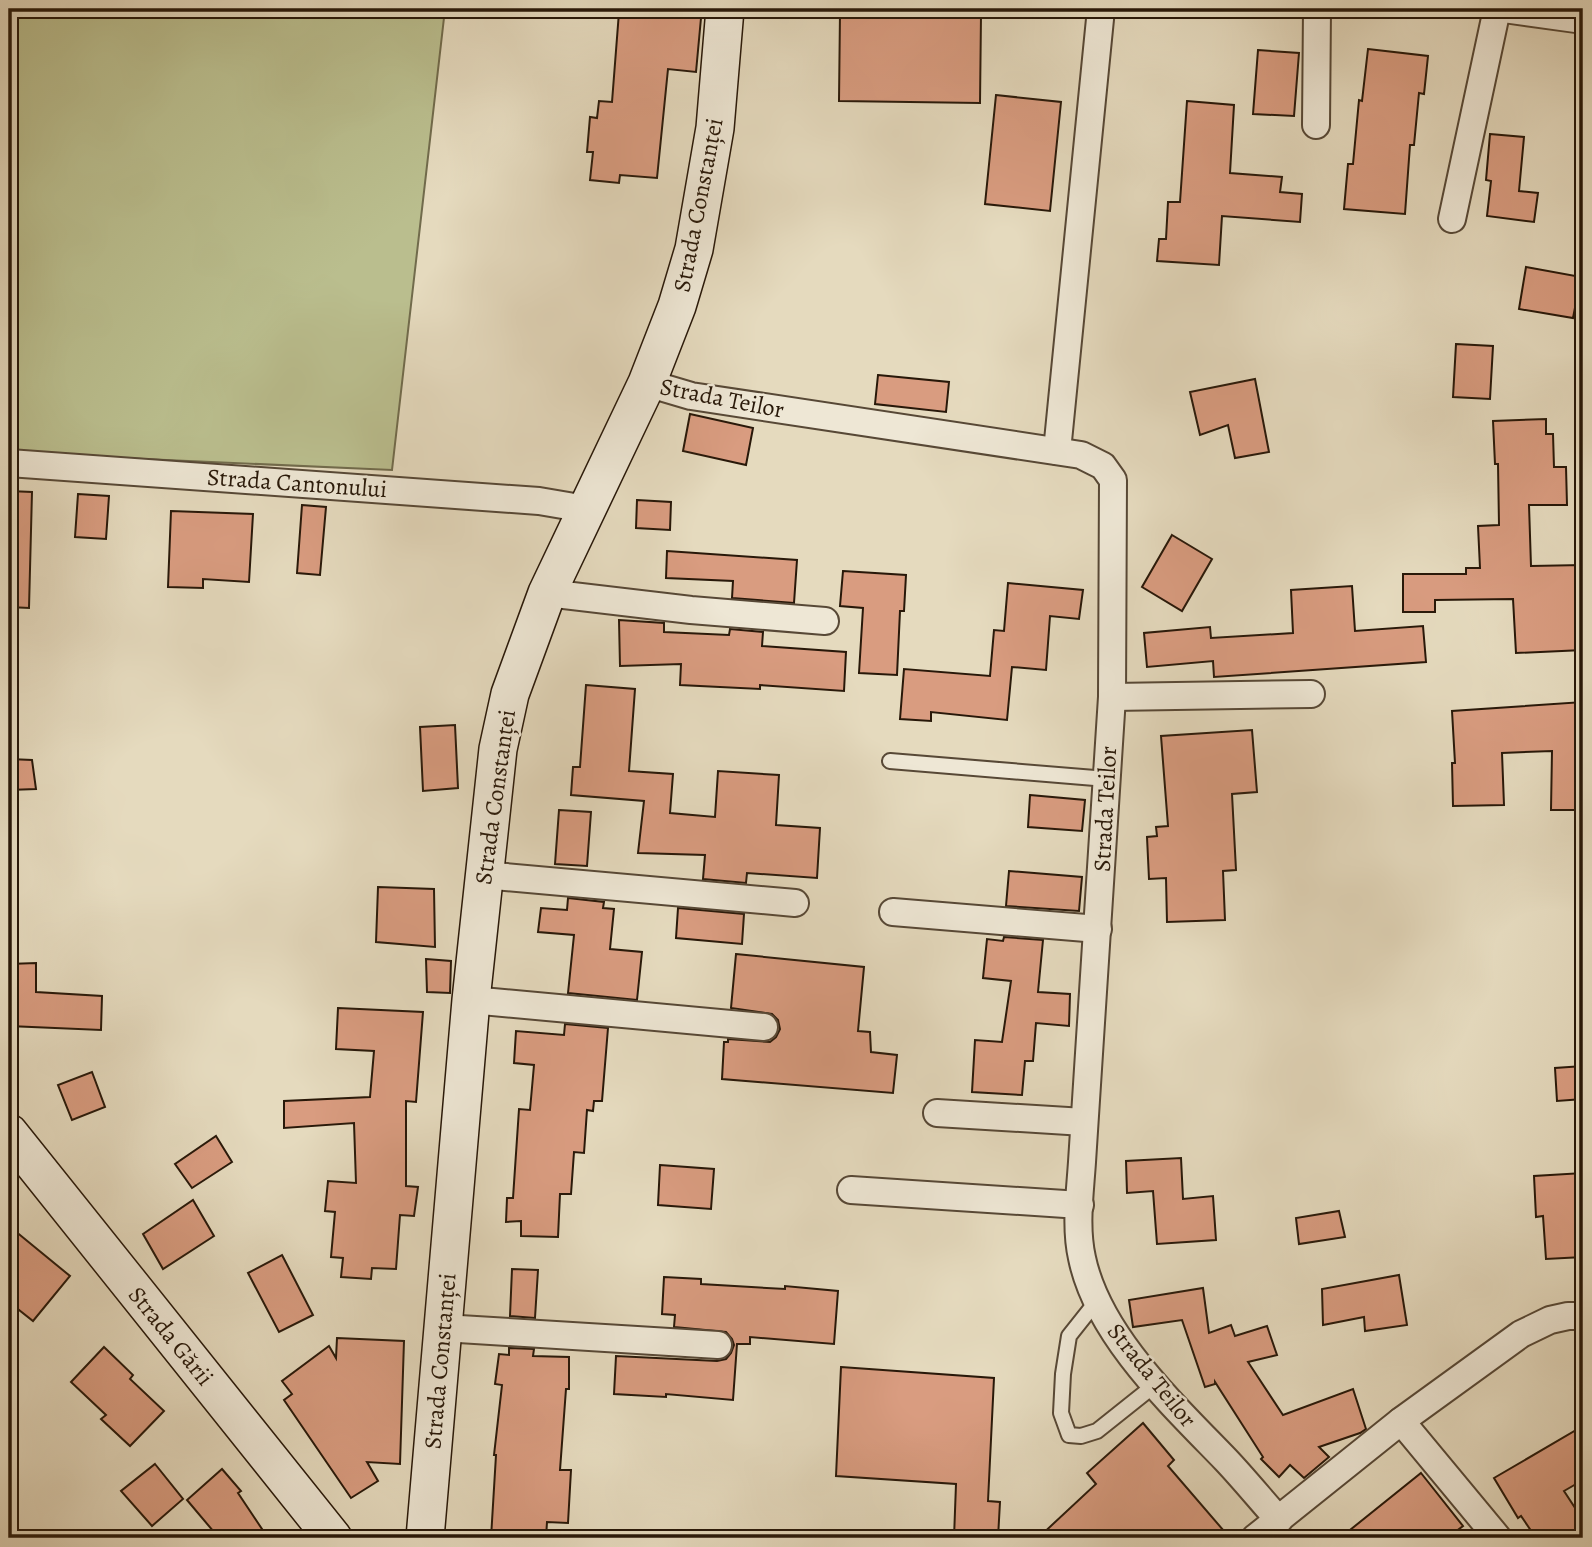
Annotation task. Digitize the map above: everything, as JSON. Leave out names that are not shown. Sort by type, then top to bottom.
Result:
[{"type":"street","name":"Strada Constanței","points":[[425,1538],[471,1000],[498,749],[510,694],[547,593],[647,383],[677,306],[696,237],[715,128],[724,9]]},
{"type":"street","points":[[1057,451],[1101,9]]},
{"type":"street","points":[[1316,125],[1317,9]]},
{"type":"street","points":[[1452,219],[1497,9]]},
{"type":"street","points":[[1504,9],[1583,20]]},
{"type":"street","name":"Strada Teilor","points":[[647,383],[691,396],[1081,455],[1103,466],[1113,480],[1112,697],[1084,1122],[1080,1205],[1081,1256],[1096,1302],[1112,1330],[1156,1384],[1279,1520]]},
{"type":"street","name":"Strada Cantonului","points":[[9,463],[539,501],[586,509]]},
{"type":"street","points":[[547,593],[691,610],[825,621]]},
{"type":"street","points":[[1112,697],[1311,694]]},
{"type":"street","points":[[483,876],[795,903]]},
{"type":"street","points":[[893,912],[1098,929]]},
{"type":"street","points":[[471,1000],[764,1027]]},
{"type":"street","points":[[937,1113],[1084,1122]]},
{"type":"street","name":"Strada Gării","points":[[9,1133],[333,1538]]},
{"type":"street","points":[[851,1190],[1080,1205]]},
{"type":"street","points":[[1255,1538],[1401,1421],[1521,1334],[1550,1320],[1583,1316]]},
{"type":"street","points":[[443,1328],[718,1345]]},
{"type":"street","points":[[1401,1421],[1498,1538]]},
{"type":"lane","points":[[890,761],[1107,779]]},
{"type":"lane","points":[[1096,1302],[1069,1336],[1061,1413],[1069,1434],[1082,1436],[1097,1431],[1156,1384]]},
{"type":"green space","points":[[9,9],[445,9],[392,470],[9,453]]},
{"type":"building","points":[[619,12],[701,18],[696,72],[668,69],[657,178],[620,175],[619,183],[590,180],[593,152],[587,152],[590,117],[597,118],[599,101],[612,102]]},
{"type":"building","points":[[840,13],[981,15],[980,103],[839,101]]},
{"type":"building","points":[[1368,49],[1428,56],[1424,94],[1419,93],[1414,145],[1410,145],[1405,214],[1344,209],[1348,164],[1353,164],[1359,100],[1362,101]]},
{"type":"building","points":[[1258,50],[1299,53],[1294,116],[1253,114]]},
{"type":"building","points":[[996,95],[1061,102],[1050,211],[985,204]]},
{"type":"building","points":[[1187,101],[1234,105],[1230,173],[1282,177],[1280,192],[1302,194],[1300,222],[1222,216],[1219,265],[1157,261],[1159,239],[1166,239],[1168,202],[1180,202]]},
{"type":"building","points":[[1490,134],[1524,137],[1519,191],[1538,193],[1534,222],[1487,216],[1491,181],[1486,180]]},
{"type":"building","points":[[1526,267],[1581,277],[1573,318],[1519,309]]},
{"type":"building","points":[[1456,344],[1493,346],[1490,399],[1453,397]]},
{"type":"building","points":[[878,375],[949,382],[946,412],[875,404]]},
{"type":"building","points":[[1255,379],[1269,452],[1235,458],[1228,425],[1200,435],[1190,392]]},
{"type":"building","points":[[690,414],[753,428],[746,465],[683,451]]},
{"type":"building","points":[[1546,419],[1546,434],[1553,434],[1554,467],[1566,467],[1567,505],[1529,505],[1531,566],[1583,565],[1583,650],[1516,653],[1513,599],[1435,600],[1435,612],[1403,612],[1403,574],[1466,574],[1466,568],[1480,568],[1478,526],[1499,525],[1498,464],[1495,464],[1493,421]]},
{"type":"building","points":[[9,491],[32,492],[29,608],[9,607]]},
{"type":"building","points":[[78,494],[109,496],[106,539],[75,537]]},
{"type":"building","points":[[637,500],[671,502],[670,530],[636,528]]},
{"type":"building","points":[[302,505],[326,507],[320,575],[297,573]]},
{"type":"building","points":[[171,511],[253,514],[249,582],[203,579],[203,588],[168,587]]},
{"type":"building","points":[[1172,535],[1212,559],[1182,611],[1142,587]]},
{"type":"building","points":[[667,551],[797,560],[794,603],[732,598],[733,581],[666,578]]},
{"type":"building","points":[[843,571],[906,575],[904,611],[900,611],[897,675],[859,673],[863,608],[840,606]]},
{"type":"building","points":[[1008,583],[1083,590],[1079,619],[1050,616],[1046,670],[1012,667],[1007,720],[931,712],[931,721],[900,719],[904,669],[990,676],[994,630],[1004,631]]},
{"type":"building","points":[[1352,586],[1355,631],[1423,626],[1426,662],[1214,677],[1213,661],[1147,667],[1144,633],[1210,627],[1211,638],[1293,633],[1291,590]]},
{"type":"building","points":[[619,620],[664,623],[664,632],[729,635],[730,629],[763,632],[762,646],[846,652],[844,691],[760,685],[760,689],[680,685],[681,664],[620,666]]},
{"type":"building","points":[[586,685],[635,689],[629,771],[673,774],[670,813],[715,817],[718,771],[779,775],[776,825],[820,828],[817,878],[747,873],[746,883],[703,879],[705,855],[638,853],[644,801],[571,795],[573,767],[580,767]]},
{"type":"building","points":[[1583,702],[1583,810],[1551,810],[1552,751],[1502,753],[1504,805],[1453,806],[1452,763],[1455,763],[1452,711]]},
{"type":"building","points":[[455,725],[458,788],[423,791],[420,727]]},
{"type":"building","points":[[1252,730],[1257,792],[1232,794],[1236,870],[1223,871],[1225,920],[1167,922],[1166,878],[1149,879],[1147,837],[1157,836],[1156,827],[1168,826],[1161,736]]},
{"type":"building","points":[[9,759],[32,760],[36,789],[9,790]]},
{"type":"building","points":[[1030,795],[1085,800],[1082,831],[1028,827]]},
{"type":"building","points":[[559,810],[591,812],[587,866],[555,864]]},
{"type":"building","points":[[1009,871],[1082,877],[1079,911],[1006,906]]},
{"type":"building","points":[[378,887],[434,889],[435,947],[376,942]]},
{"type":"building","points":[[568,898],[604,902],[603,908],[614,909],[610,949],[642,952],[637,1000],[568,993],[574,935],[538,932],[541,908],[567,910]]},
{"type":"building","points":[[678,908],[744,914],[742,944],[676,938]]},
{"type":"building","points":[[1004,937],[1043,940],[1038,992],[1070,994],[1069,1026],[1036,1023],[1033,1061],[1025,1061],[1022,1095],[972,1092],[975,1040],[1002,1042],[1011,981],[983,978],[987,939],[1003,941]]},
{"type":"building","points":[[736,954],[864,967],[858,1031],[870,1032],[871,1052],[897,1055],[893,1093],[722,1079],[724,1042],[728,1042],[728,1039],[770,1042],[780,1029],[778,1020],[772,1014],[731,1008]]},
{"type":"building","points":[[426,959],[451,961],[450,993],[427,992]]},
{"type":"building","points":[[36,963],[36,992],[102,996],[101,1030],[9,1026],[9,964]]},
{"type":"building","points":[[338,1008],[423,1012],[416,1102],[406,1101],[406,1186],[418,1187],[414,1216],[400,1215],[396,1269],[372,1268],[371,1279],[341,1277],[343,1258],[331,1257],[335,1212],[325,1211],[328,1181],[356,1183],[354,1123],[284,1128],[284,1101],[370,1097],[374,1051],[336,1049]]},
{"type":"building","points":[[565,1024],[608,1028],[602,1101],[594,1101],[593,1111],[587,1110],[584,1153],[574,1152],[571,1194],[560,1194],[558,1237],[521,1236],[521,1221],[506,1222],[507,1198],[513,1198],[519,1109],[530,1110],[534,1065],[514,1063],[516,1031],[564,1035]]},
{"type":"building","points":[[1583,1066],[1583,1099],[1557,1101],[1555,1068]]},
{"type":"building","points":[[92,1072],[105,1107],[72,1120],[58,1085]]},
{"type":"building","points":[[216,1136],[232,1162],[192,1188],[175,1164]]},
{"type":"building","points":[[1181,1158],[1183,1199],[1213,1196],[1216,1240],[1157,1244],[1153,1191],[1127,1193],[1126,1161]]},
{"type":"building","points":[[660,1165],[714,1169],[711,1209],[658,1205]]},
{"type":"building","points":[[1583,1173],[1583,1257],[1546,1259],[1543,1216],[1536,1217],[1534,1176]]},
{"type":"building","points":[[193,1200],[214,1236],[163,1269],[143,1234]]},
{"type":"building","points":[[1339,1211],[1345,1237],[1299,1244],[1296,1218]]},
{"type":"building","points":[[9,1226],[70,1276],[33,1321],[9,1302]]},
{"type":"building","points":[[282,1255],[313,1315],[279,1332],[248,1273]]},
{"type":"building","points":[[512,1269],[538,1270],[535,1318],[510,1316]]},
{"type":"building","points":[[1399,1275],[1407,1325],[1365,1331],[1364,1317],[1323,1325],[1322,1289]]},
{"type":"building","points":[[664,1277],[701,1279],[701,1284],[785,1289],[785,1286],[838,1291],[834,1344],[750,1337],[750,1344],[737,1344],[733,1400],[666,1394],[666,1397],[614,1394],[616,1356],[717,1361],[726,1359],[731,1353],[734,1345],[726,1332],[674,1327],[675,1315],[662,1314]]},
{"type":"building","points":[[1203,1288],[1209,1333],[1231,1325],[1235,1336],[1267,1326],[1277,1355],[1248,1362],[1283,1415],[1353,1389],[1366,1429],[1319,1447],[1329,1457],[1304,1478],[1290,1465],[1279,1477],[1261,1459],[1263,1457],[1215,1382],[1205,1387],[1182,1320],[1133,1327],[1129,1300]]},
{"type":"building","points":[[337,1338],[404,1341],[400,1464],[367,1462],[378,1481],[351,1498],[284,1400],[292,1394],[282,1381],[329,1346],[336,1358]]},
{"type":"building","points":[[104,1347],[133,1375],[130,1379],[164,1411],[130,1446],[101,1419],[106,1415],[71,1382]]},
{"type":"building","points":[[509,1348],[534,1349],[533,1356],[569,1357],[569,1389],[566,1389],[560,1470],[571,1470],[568,1523],[547,1522],[546,1538],[491,1538],[494,1455],[502,1385],[495,1384],[499,1354],[509,1355]]},
{"type":"building","points":[[841,1367],[994,1378],[988,1501],[1000,1502],[998,1538],[954,1538],[956,1484],[836,1476]]},
{"type":"building","points":[[1143,1423],[1174,1460],[1168,1466],[1230,1538],[1038,1538],[1096,1484],[1087,1473]]},
{"type":"building","points":[[1583,1426],[1583,1480],[1564,1491],[1583,1520],[1583,1538],[1536,1538],[1521,1516],[1518,1518],[1494,1478]]},
{"type":"building","points":[[155,1464],[183,1499],[152,1526],[121,1491]]},
{"type":"building","points":[[222,1469],[241,1491],[238,1493],[268,1538],[219,1538],[187,1500]]},
{"type":"building","points":[[1421,1473],[1463,1526],[1447,1538],[1340,1538]]}]
